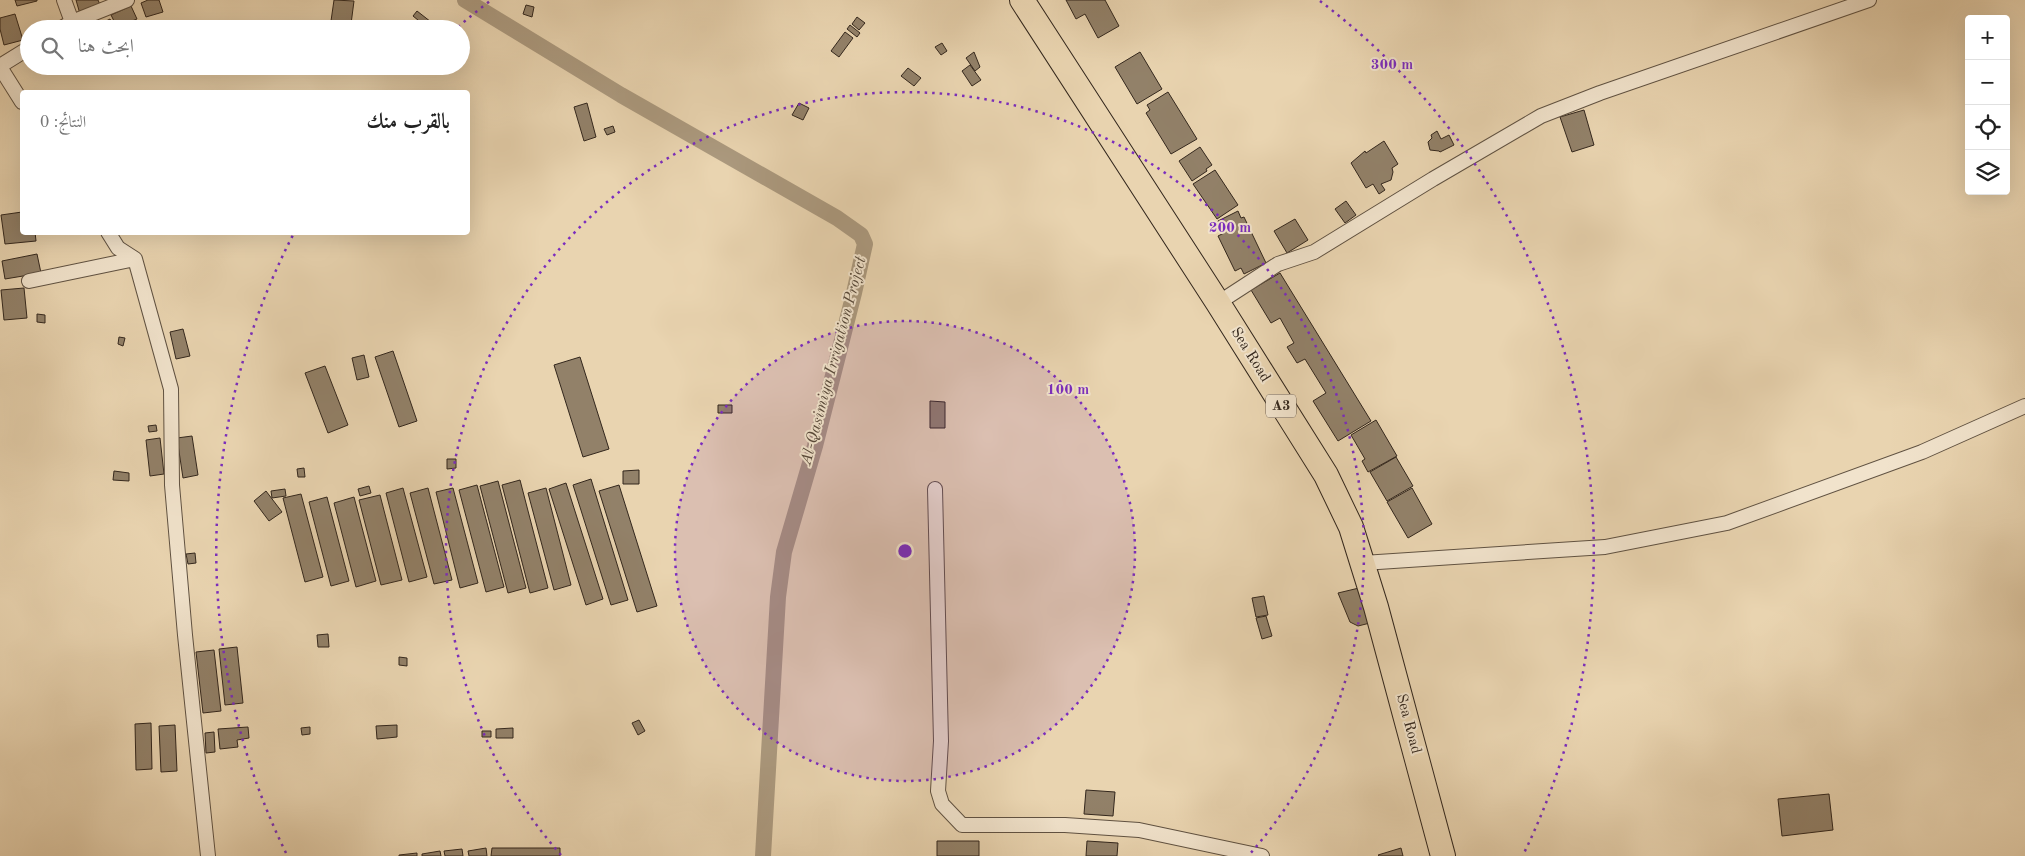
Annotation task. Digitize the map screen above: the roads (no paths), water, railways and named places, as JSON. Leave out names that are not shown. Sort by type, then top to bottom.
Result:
[{"type":"highway","name":"Sea Road","points":[[1022,0],[1218,303],[1326,475],[1351,526],[1363,563],[1443,856]]},
{"type":"street","points":[[64,0],[66,20]]},
{"type":"street","points":[[78,20],[127,0]]},
{"type":"street","points":[[1218,303],[1278,264],[1314,252],[1433,178],[1540,116],[1600,93],[1868,0]]},
{"type":"street","points":[[20,54],[0,67],[20,99]]},
{"type":"street","points":[[110,235],[118,248],[135,259],[171,389],[172,485],[185,635],[208,856]]},
{"type":"street","points":[[29,281],[135,259]]},
{"type":"street","points":[[1363,563],[1605,547],[1727,523],[1922,452],[2025,406]]},
{"type":"street","points":[[935,489],[941,741],[938,791],[942,804],[962,825],[1065,825],[1139,830],[1262,856]]},
{"type":"waterway","name":"Al-Qasimiya Irrigation Project","points":[[465,0],[621,95],[837,218],[861,235],[865,244],[815,446],[784,552],[778,597],[763,856]]}]
